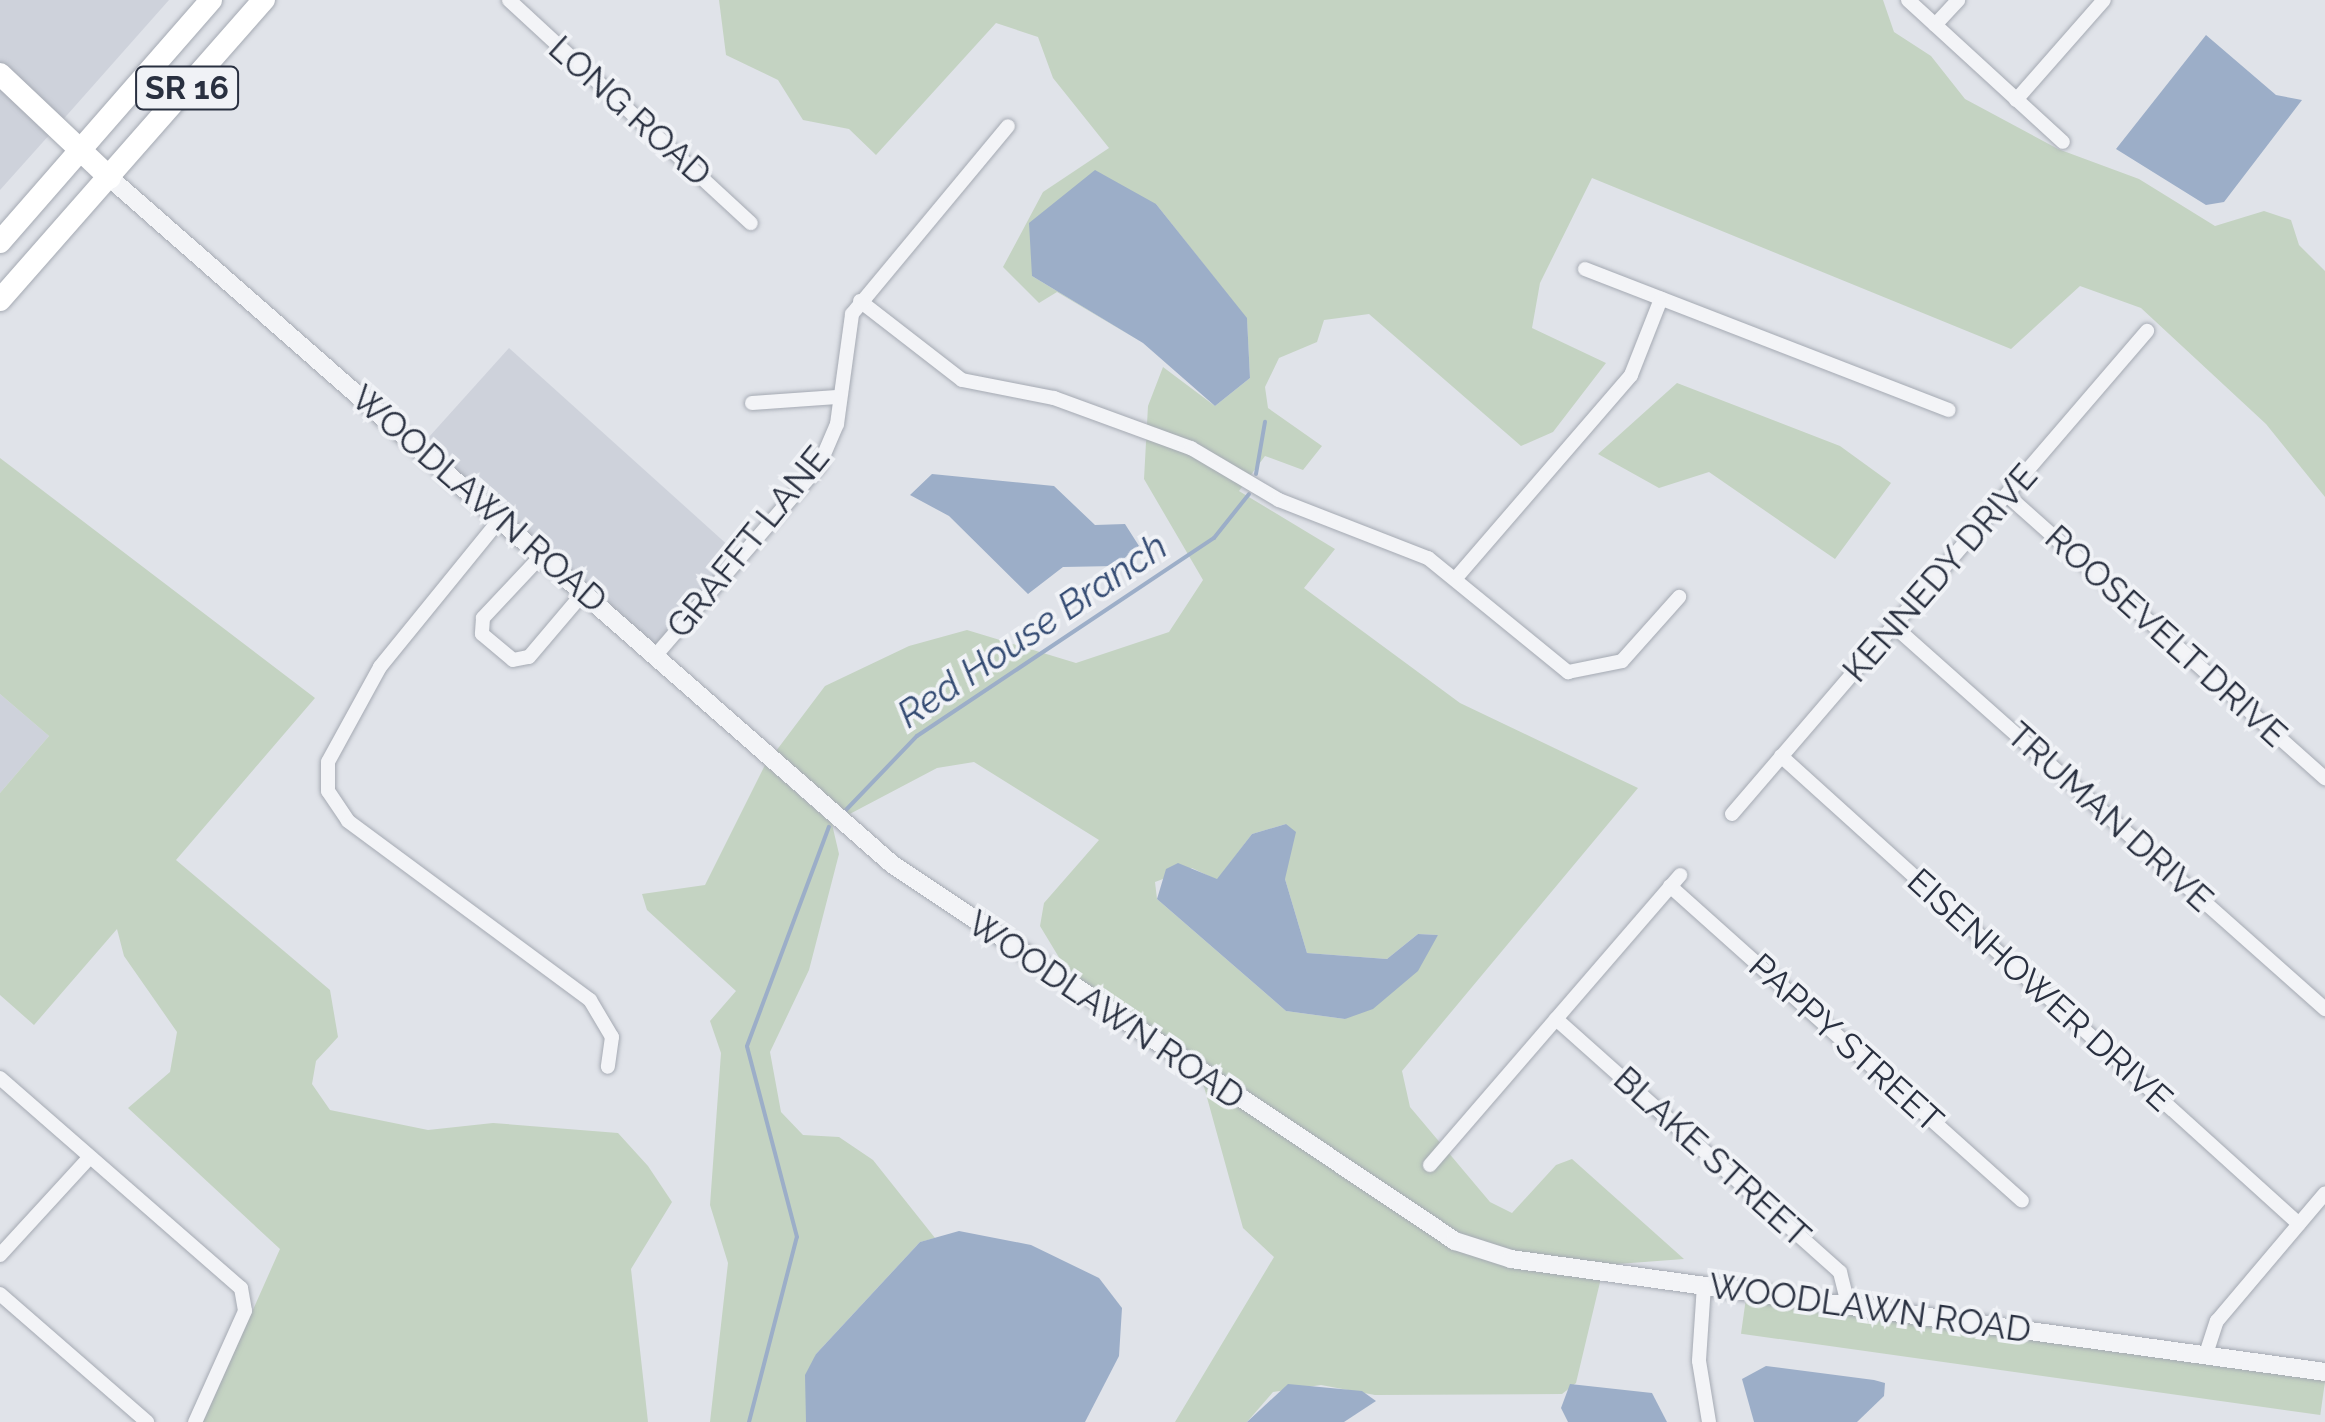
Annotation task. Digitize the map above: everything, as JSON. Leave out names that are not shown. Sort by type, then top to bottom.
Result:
[{"type":"main road","name":"SR 16","points":[[0,242],[212,0]]},
{"type":"main road","name":"SR 16","points":[[0,300],[264,0]]},
{"type":"main road","points":[[0,74],[110,178]]},
{"type":"street","name":"LONG ROAD","points":[[509,0],[751,222]]},
{"type":"street","points":[[1908,0],[2064,142]]},
{"type":"street","points":[[1935,25],[1958,0]]},
{"type":"street","points":[[2016,100],[2104,0]]},
{"type":"street","name":"GRAFFT LANE","points":[[656,655],[819,466],[837,424],[841,348],[860,300],[1008,126]]},
{"type":"street","name":"WOODLAWN ROAD","points":[[110,178],[544,554],[892,864],[1441,1233],[1511,1260],[2325,1372]]},
{"type":"street","points":[[1586,269],[1948,410]]},
{"type":"street","points":[[1456,578],[1631,375],[1661,299]]},
{"type":"street","points":[[860,300],[962,380],[1054,398],[1191,448],[1279,500],[1456,578],[1541,653],[1582,674],[1622,661],[1679,597]]},
{"type":"street","name":"KENNEDY DRIVE","points":[[1732,814],[2147,331]]},
{"type":"street","points":[[752,403],[837,397]]},
{"type":"street","name":"ROOSEVELT DRIVE","points":[[2007,495],[2325,778]]},
{"type":"street","points":[[501,518],[374,677],[328,762],[328,791],[348,821],[590,1000],[612,1037],[608,1068]]},
{"type":"street","points":[[544,554],[482,618],[482,634],[513,660],[529,657],[585,592]]},
{"type":"street","name":"TRUMAN DRIVE","points":[[1894,626],[2325,1009]]},
{"type":"street","name":"EISENHOWER DRIVE","points":[[1781,756],[2299,1224]]},
{"type":"street","name":"PAPPY STREET","points":[[1556,1019],[1675,880],[2022,1201]]},
{"type":"street","points":[[1430,1165],[1556,1019]]},
{"type":"street","name":"BLAKE STREET","points":[[1556,1019],[1840,1272],[1848,1304]]},
{"type":"street","points":[[0,1078],[243,1292],[245,1311],[195,1422]]},
{"type":"street","points":[[0,1256],[88,1158]]},
{"type":"street","points":[[2206,1354],[2217,1321],[2325,1194]]},
{"type":"street","points":[[1704,1285],[1699,1361],[1709,1422]]},
{"type":"street","points":[[0,1294],[147,1422]]},
{"type":"shaded area","points":[[0,0],[169,0],[60,123],[0,64]]},
{"type":"shaded area","points":[[0,83],[51,133],[0,190]]},
{"type":"shaded area","points":[[509,348],[737,553],[652,648],[424,442]]},
{"type":"shaded area","points":[[0,694],[49,736],[0,793]]},
{"type":"green space","points":[[719,0],[1883,0],[1894,32],[1931,56],[1965,99],[2058,149],[2139,179],[2215,226],[2264,211],[2291,220],[2299,245],[2325,271],[2325,497],[2266,424],[2141,308],[2080,286],[2011,349],[1592,178],[1540,283],[1532,328],[1606,363],[1553,432],[1521,446],[1369,314],[1324,320],[1317,342],[1279,358],[1265,387],[1268,408],[1322,446],[1303,470],[1265,456],[1239,491],[1335,549],[1304,588],[1460,703],[1638,788],[1402,1071],[1410,1107],[1490,1202],[1512,1213],[1556,1165],[1572,1159],[1684,1259],[1604,1265],[1512,1253],[1458,1235],[1072,979],[1040,926],[1044,903],[1099,840],[974,762],[937,768],[844,817],[773,755],[825,686],[909,646],[967,630],[1076,663],[1169,632],[1203,580],[1144,479],[1148,406],[1163,367],[1215,406],[1250,378],[1247,319],[1156,204],[1032,276],[1143,343],[1057,292],[1039,303],[1003,267],[1043,192],[1109,148],[1053,78],[1038,37],[996,23],[876,155],[849,129],[803,120],[778,80],[726,55]],"holes":[[[1286,824],[1285,879],[1307,953],[1387,959],[1418,934],[1438,935],[1345,1019],[1286,1011],[1157,899],[1155,882],[1192,868],[1217,880],[1252,834]]]},
{"type":"green space","points":[[1677,383],[1840,446],[1891,483],[1835,559],[1709,472],[1659,488],[1598,454]]},
{"type":"green space","points":[[0,458],[315,698],[176,860],[330,990],[338,1037],[316,1061],[312,1084],[330,1110],[428,1130],[493,1123],[618,1133],[648,1166],[672,1202],[631,1269],[648,1422],[203,1422],[280,1249],[128,1108],[170,1072],[177,1032],[124,956],[117,929],[34,1025],[0,995],[0,793],[49,736],[0,694]]},
{"type":"green space","points":[[765,765],[832,824],[839,854],[809,970],[770,1052],[781,1112],[803,1135],[839,1137],[873,1160],[935,1238],[920,1242],[816,1354],[806,1422],[710,1422],[728,1263],[710,1205],[721,1053],[710,1021],[736,991],[647,910],[642,894],[705,885]]},
{"type":"green space","points":[[1203,1083],[1453,1247],[1601,1278],[1576,1383],[1562,1394],[1375,1395],[1321,1385],[1273,1392],[1247,1422],[1175,1422],[1274,1257],[1243,1228]]},
{"type":"green space","points":[[1746,1298],[2325,1379],[2320,1415],[1741,1334]]},
{"type":"water","points":[[2206,35],[2276,95],[2302,100],[2224,202],[2206,205],[2116,149]]},
{"type":"water","points":[[1095,170],[1156,204],[1247,318],[1250,378],[1215,406],[1143,343],[1032,276],[1029,223]]},
{"type":"water","points":[[932,474],[1054,486],[1095,525],[1125,524],[1139,546],[1115,566],[1063,567],[1028,594],[949,516],[910,495]]},
{"type":"water","points":[[1286,824],[1296,832],[1285,879],[1307,953],[1387,959],[1418,934],[1438,935],[1418,971],[1373,1009],[1345,1019],[1286,1011],[1157,899],[1166,869],[1178,863],[1217,879],[1252,834]]},
{"type":"water","points":[[959,1231],[1031,1245],[1099,1278],[1122,1308],[1119,1356],[1085,1422],[806,1422],[805,1375],[816,1354],[920,1242]]},
{"type":"water","points":[[1766,1366],[1874,1380],[1885,1383],[1884,1396],[1857,1422],[1754,1422],[1742,1379]]},
{"type":"water","points":[[1288,1384],[1362,1391],[1376,1401],[1344,1422],[1247,1422]]},
{"type":"water","points":[[1570,1384],[1652,1393],[1667,1422],[1568,1422],[1561,1408]]},
{"type":"waterway","name":"Red House Branch","points":[[1256,474],[1265,422]]},
{"type":"waterway","name":"Red House Branch","points":[[845,811],[917,736],[1214,538],[1249,494]]},
{"type":"waterway","name":"Red House Branch","points":[[749,1422],[797,1237],[747,1046],[829,827]]}]
